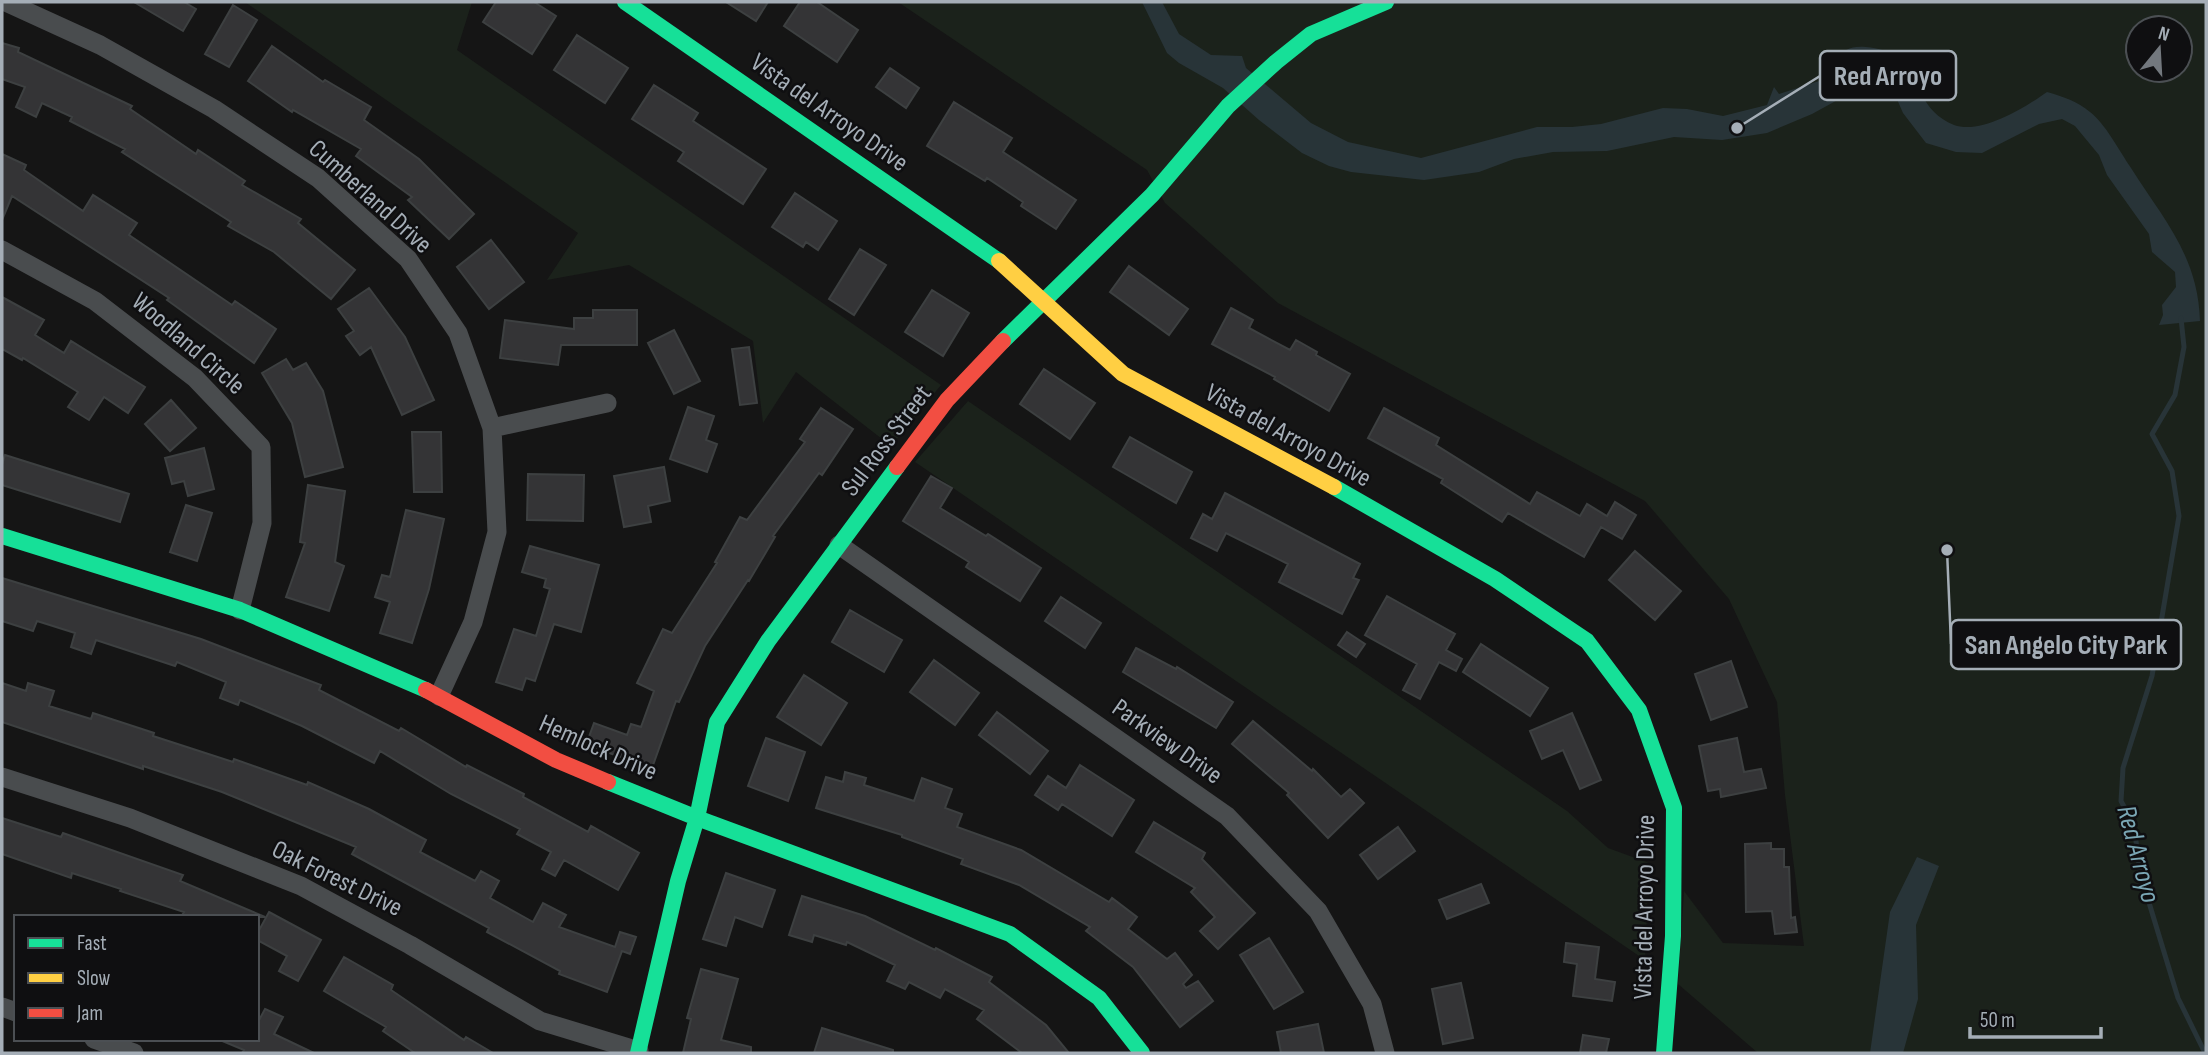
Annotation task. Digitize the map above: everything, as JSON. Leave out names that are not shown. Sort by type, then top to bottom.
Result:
[{"type":"street","name":"Cumberland Drive","points":[[6,2],[100,45],[214,109],[318,178],[408,259],[458,333],[492,429],[496,532],[473,622],[439,695]]},
{"type":"street","name":"Vista del Arroyo Drive","points":[[625,2],[994,257],[1123,374],[1334,487],[1494,579],[1587,641],[1639,710],[1674,808],[1673,936],[1664,1053]]},
{"type":"street","name":"Sul Ross Street","points":[[639,1052],[678,881],[697,818],[717,722],[768,641],[947,400],[1041,302],[1152,195],[1228,106],[1311,34],[1386,2]]},
{"type":"street","name":"Woodland Circle","points":[[2,250],[95,300],[195,378],[261,447],[262,523],[240,610]]},
{"type":"street","points":[[492,429],[607,403]]},
{"type":"street","name":"Hemlock Drive","points":[[2,536],[240,610],[439,695],[556,760],[697,818],[1010,933],[1099,998],[1142,1053]]},
{"type":"street","name":"Parkview Drive","points":[[839,545],[1227,816],[1318,911],[1372,1004],[1385,1053]]},
{"type":"street","name":"Oak Forest Drive","points":[[2,776],[130,818],[301,886],[410,945],[540,1021],[639,1052]]},
{"type":"street","points":[[100,1041],[134,1053]]},
{"type":"shaded area","points":[[245,2],[472,2],[457,50],[941,385],[891,446],[796,372],[763,423],[753,341],[629,265],[547,280],[578,233]]},
{"type":"shaded area","points":[[898,2],[2206,2],[2206,1053],[1758,1053],[1678,984],[1684,891],[1723,943],[1804,946],[1785,795],[1777,702],[1729,599],[1645,501],[1278,303],[1165,203],[1147,170]]},
{"type":"shaded area","points":[[1142,2],[1162,2],[1179,34],[1211,55],[1242,56],[1246,68],[1311,123],[1348,142],[1421,158],[1537,127],[1601,124],[1663,108],[1687,109],[1723,116],[1767,105],[1774,87],[1779,94],[1819,81],[1843,51],[1857,47],[1880,49],[1900,60],[1934,112],[1954,125],[1965,127],[1990,123],[2015,112],[2047,92],[2070,100],[2090,112],[2112,138],[2167,222],[2186,258],[2198,298],[2200,321],[2159,325],[2163,315],[2162,305],[2176,287],[2175,272],[2152,252],[2149,234],[2107,175],[2099,155],[2075,126],[2062,119],[2039,124],[1982,153],[1956,152],[1926,143],[1903,113],[1892,88],[1871,74],[1863,75],[1843,97],[1767,133],[1722,140],[1674,137],[1607,151],[1553,152],[1514,159],[1479,172],[1424,180],[1351,172],[1329,166],[1302,153],[1223,88],[1179,63],[1167,53]]},
{"type":"shaded area","points":[[968,401],[1567,811],[1608,848],[1649,863],[1645,960],[915,462]]},
{"type":"shaded area","points":[[1917,857],[1939,866],[1916,925],[1918,999],[1903,1053],[1870,1053],[1890,912]]},
{"type":"building","points":[[134,2],[184,2],[196,9],[183,31]]},
{"type":"building","points":[[496,2],[534,2],[556,16],[532,54],[483,22]]},
{"type":"building","points":[[726,2],[768,2],[756,21]]},
{"type":"building","points":[[800,2],[817,2],[858,30],[837,62],[784,26]]},
{"type":"building","points":[[233,5],[257,20],[229,67],[205,54]]},
{"type":"building","points":[[577,35],[628,68],[605,103],[554,70]]},
{"type":"building","points":[[2,43],[19,48],[18,52],[132,106],[130,109],[196,154],[198,150],[245,181],[242,185],[301,219],[298,223],[355,270],[331,299],[274,252],[228,226],[231,222],[122,152],[125,149],[70,121],[72,117],[42,103],[36,117],[16,107],[25,87],[2,79]]},
{"type":"building","points":[[272,46],[323,82],[325,80],[371,107],[364,120],[419,159],[474,214],[449,239],[408,200],[412,197],[356,156],[361,149],[293,110],[292,112],[248,81]]},
{"type":"building","points":[[890,68],[919,88],[906,108],[876,87]]},
{"type":"building","points":[[654,85],[698,113],[693,121],[766,169],[743,204],[678,161],[684,152],[632,119]]},
{"type":"building","points":[[954,102],[1012,138],[1003,152],[1076,200],[1056,229],[1021,206],[1023,202],[987,178],[985,181],[927,146]]},
{"type":"building","points":[[2,154],[26,165],[24,170],[83,211],[93,195],[137,223],[129,235],[232,305],[235,301],[276,329],[254,363],[167,300],[169,298],[12,196],[2,220]]},
{"type":"building","points":[[795,193],[837,221],[818,250],[806,242],[803,247],[772,227]]},
{"type":"building","points":[[491,240],[524,282],[489,309],[457,267]]},
{"type":"building","points":[[860,249],[886,265],[854,315],[829,299]]},
{"type":"building","points":[[1129,266],[1188,309],[1169,335],[1110,292]]},
{"type":"building","points":[[369,288],[405,337],[434,400],[402,415],[371,347],[360,355],[346,336],[354,331],[338,309]]},
{"type":"building","points":[[932,290],[969,313],[943,356],[905,332]]},
{"type":"building","points":[[2,297],[44,320],[35,335],[64,353],[71,341],[145,387],[128,413],[104,397],[89,420],[68,407],[78,392],[23,358],[22,360],[2,349]]},
{"type":"building","points":[[1231,308],[1253,320],[1249,328],[1290,350],[1296,340],[1350,374],[1329,411],[1274,379],[1275,377],[1212,344]]},
{"type":"building","points":[[593,310],[637,310],[637,345],[561,345],[558,365],[500,358],[505,320],[574,329],[574,318],[593,318]]},
{"type":"building","points":[[674,330],[700,381],[674,394],[648,343]]},
{"type":"building","points":[[749,347],[757,403],[740,405],[732,349]]},
{"type":"building","points":[[286,359],[293,370],[306,363],[323,391],[343,467],[305,477],[292,423],[262,373]]},
{"type":"building","points":[[1044,369],[1095,403],[1070,439],[1020,404]]},
{"type":"building","points":[[171,400],[196,428],[170,451],[145,424]]},
{"type":"building","points":[[688,407],[714,416],[706,440],[717,444],[707,472],[670,459]]},
{"type":"building","points":[[821,408],[853,429],[822,475],[819,473],[773,536],[775,537],[749,581],[705,646],[679,702],[676,701],[652,768],[586,745],[594,723],[627,735],[631,724],[641,727],[654,691],[637,683],[663,629],[672,633],[717,563],[715,562],[740,517],[747,520],[805,442],[800,439]]},
{"type":"building","points":[[1384,408],[1439,438],[1436,445],[1530,504],[1537,492],[1580,516],[1587,504],[1607,516],[1615,502],[1636,515],[1622,539],[1601,527],[1584,557],[1508,513],[1502,522],[1441,483],[1443,479],[1368,438]]},
{"type":"building","points":[[412,432],[441,432],[442,492],[414,492]]},
{"type":"building","points":[[1130,437],[1192,472],[1176,503],[1113,467]]},
{"type":"building","points":[[204,448],[214,489],[188,496],[184,481],[172,484],[165,458]]},
{"type":"building","points":[[5,455],[129,494],[120,522],[2,485]]},
{"type":"building","points":[[664,467],[670,501],[648,506],[651,522],[624,527],[614,476]]},
{"type":"building","points":[[528,474],[584,475],[583,521],[527,520]]},
{"type":"building","points":[[931,476],[952,488],[940,508],[986,536],[988,534],[1041,568],[1020,601],[966,567],[969,562],[903,521]]},
{"type":"building","points":[[308,485],[345,491],[335,562],[344,566],[329,611],[286,597],[305,543],[300,542]]},
{"type":"building","points":[[1225,493],[1360,564],[1353,578],[1359,580],[1342,614],[1279,582],[1288,564],[1226,533],[1217,551],[1191,538],[1203,514],[1212,519]]},
{"type":"building","points":[[186,505],[212,513],[197,561],[170,552]]},
{"type":"building","points":[[406,510],[444,519],[429,589],[412,643],[380,633],[390,602],[375,597],[382,575],[390,577]]},
{"type":"building","points":[[530,546],[599,565],[581,632],[554,624],[535,681],[526,678],[522,690],[496,682],[514,629],[536,636],[550,589],[544,587],[546,579],[522,572]]},
{"type":"building","points":[[1635,551],[1681,591],[1655,620],[1609,580]]},
{"type":"building","points":[[2,578],[201,639],[321,685],[319,690],[399,731],[401,728],[466,767],[467,765],[524,794],[523,797],[588,832],[591,826],[639,853],[618,890],[564,860],[555,876],[542,869],[551,852],[517,834],[520,829],[451,794],[380,751],[374,763],[302,726],[240,700],[238,705],[220,698],[226,682],[177,662],[175,666],[96,640],[91,654],[71,647],[75,633],[37,621],[33,631],[2,621]]},
{"type":"building","points":[[1387,596],[1455,634],[1446,650],[1462,659],[1456,671],[1439,662],[1420,699],[1403,690],[1417,664],[1365,635]]},
{"type":"building","points":[[1061,597],[1101,623],[1085,648],[1045,621]]},
{"type":"building","points":[[850,610],[902,640],[884,672],[832,642]]},
{"type":"building","points":[[1347,632],[1365,644],[1356,657],[1338,645]]},
{"type":"building","points":[[1481,644],[1548,688],[1530,716],[1463,672]]},
{"type":"building","points":[[1136,648],[1176,669],[1177,667],[1233,702],[1216,728],[1123,672]]},
{"type":"building","points":[[934,660],[979,693],[955,725],[910,692]]},
{"type":"building","points":[[1731,661],[1747,707],[1711,720],[1695,674]]},
{"type":"building","points":[[804,675],[847,703],[821,745],[777,717]]},
{"type":"building","points":[[2,683],[26,691],[28,683],[54,691],[49,706],[91,719],[93,713],[233,762],[234,759],[307,785],[308,782],[369,809],[426,840],[420,852],[475,881],[481,871],[499,881],[490,898],[533,922],[543,903],[566,915],[559,927],[615,947],[620,932],[636,937],[630,954],[622,951],[607,992],[559,974],[560,971],[487,932],[489,928],[352,854],[356,847],[222,792],[2,722]]},
{"type":"building","points":[[997,712],[1048,751],[1030,774],[979,735]]},
{"type":"building","points":[[1572,713],[1601,780],[1580,789],[1563,750],[1542,759],[1530,731]]},
{"type":"building","points":[[1253,721],[1312,771],[1313,769],[1341,797],[1350,789],[1364,803],[1328,838],[1287,795],[1289,793],[1232,744]]},
{"type":"building","points":[[766,738],[805,752],[788,801],[748,786]]},
{"type":"building","points":[[1737,738],[1744,772],[1761,769],[1766,788],[1721,797],[1720,789],[1708,791],[1699,746]]},
{"type":"building","points":[[1080,765],[1134,800],[1112,836],[1062,804],[1058,810],[1035,795],[1048,776],[1066,788]]},
{"type":"building","points":[[845,772],[866,778],[864,785],[914,801],[922,778],[952,789],[945,808],[962,814],[957,827],[1021,850],[1109,902],[1112,898],[1137,917],[1128,929],[1167,959],[1175,953],[1192,975],[1183,984],[1186,988],[1198,981],[1213,1001],[1180,1027],[1133,967],[1086,931],[1090,927],[1019,885],[961,864],[963,859],[902,835],[816,808],[826,777],[843,782]]},
{"type":"building","points":[[2,818],[61,837],[63,833],[183,875],[180,881],[265,917],[182,915],[184,912],[120,891],[121,889],[72,873],[71,878],[2,854]]},
{"type":"building","points":[[1154,822],[1205,853],[1202,859],[1255,913],[1218,949],[1200,931],[1215,917],[1191,892],[1195,888],[1136,852]]},
{"type":"building","points":[[1398,827],[1415,851],[1378,879],[1360,855]]},
{"type":"building","points":[[1771,843],[1771,849],[1784,849],[1784,867],[1789,867],[1791,918],[1795,917],[1797,932],[1775,934],[1772,911],[1746,912],[1745,844]]},
{"type":"building","points":[[726,873],[775,890],[762,927],[735,917],[726,946],[703,939]]},
{"type":"building","points":[[1481,884],[1489,903],[1447,919],[1439,900]]},
{"type":"building","points":[[802,896],[865,916],[992,977],[989,982],[1046,1025],[1069,1053],[1022,1053],[977,1019],[984,1010],[945,989],[940,998],[909,982],[905,989],[887,981],[895,965],[847,942],[846,945],[814,935],[812,942],[789,935]]},
{"type":"building","points":[[269,912],[321,940],[298,981],[279,971],[287,956],[259,941],[259,930]]},
{"type":"building","points":[[1269,938],[1303,992],[1274,1009],[1240,955]]},
{"type":"building","points":[[1566,943],[1599,947],[1595,979],[1615,982],[1612,1001],[1573,996],[1577,964],[1564,962]]},
{"type":"building","points":[[344,957],[393,985],[391,990],[464,1040],[466,1037],[493,1053],[415,1053],[383,1031],[386,1027],[324,991]]},
{"type":"building","points":[[701,969],[738,979],[721,1040],[751,1047],[751,1053],[683,1053],[691,1019],[687,1018]]},
{"type":"building","points":[[1461,983],[1473,1038],[1443,1044],[1432,989]]},
{"type":"building","points":[[265,1009],[283,1017],[274,1034],[314,1053],[242,1053],[244,1050],[222,1041],[259,1041],[259,1020]]},
{"type":"building","points":[[1318,1024],[1324,1053],[1281,1053],[1277,1032]]},
{"type":"building","points":[[822,1028],[893,1050],[893,1053],[814,1053]]},
{"type":"building","points":[[1583,1035],[1609,1039],[1606,1053],[1580,1053]]},
{"type":"waterway","name":"Red Arroyo","points":[[2181,318],[2184,347],[2175,395],[2152,434],[2172,471],[2179,516],[2152,676],[2123,768],[2121,801],[2134,825],[2140,873],[2178,998],[2205,1053]]},
{"type":"traffic: fast","points":[[625,2],[999,261]]},
{"type":"traffic: fast","points":[[1003,341],[1152,195],[1228,106],[1276,62],[1311,34],[1386,2]]},
{"type":"traffic: fast","points":[[638,1053],[678,881],[697,818],[717,722],[768,641],[897,467]]},
{"type":"traffic: fast","points":[[1334,487],[1495,579],[1587,641],[1639,710],[1674,808],[1673,936],[1664,1053]]},
{"type":"traffic: fast","points":[[2,536],[240,610],[426,690]]},
{"type":"traffic: fast","points":[[608,782],[697,818],[1010,934],[1099,998],[1142,1053]]},
{"type":"traffic: slow","points":[[999,261],[1123,374],[1334,487]]},
{"type":"traffic: jam","points":[[897,467],[947,400],[1003,341]]},
{"type":"traffic: jam","points":[[426,690],[556,760],[608,782]]},
{"type":"place","name":"Red Arroyo","points":[[1737,128]]},
{"type":"place","name":"San Angelo City Park","points":[[1947,550]]}]
